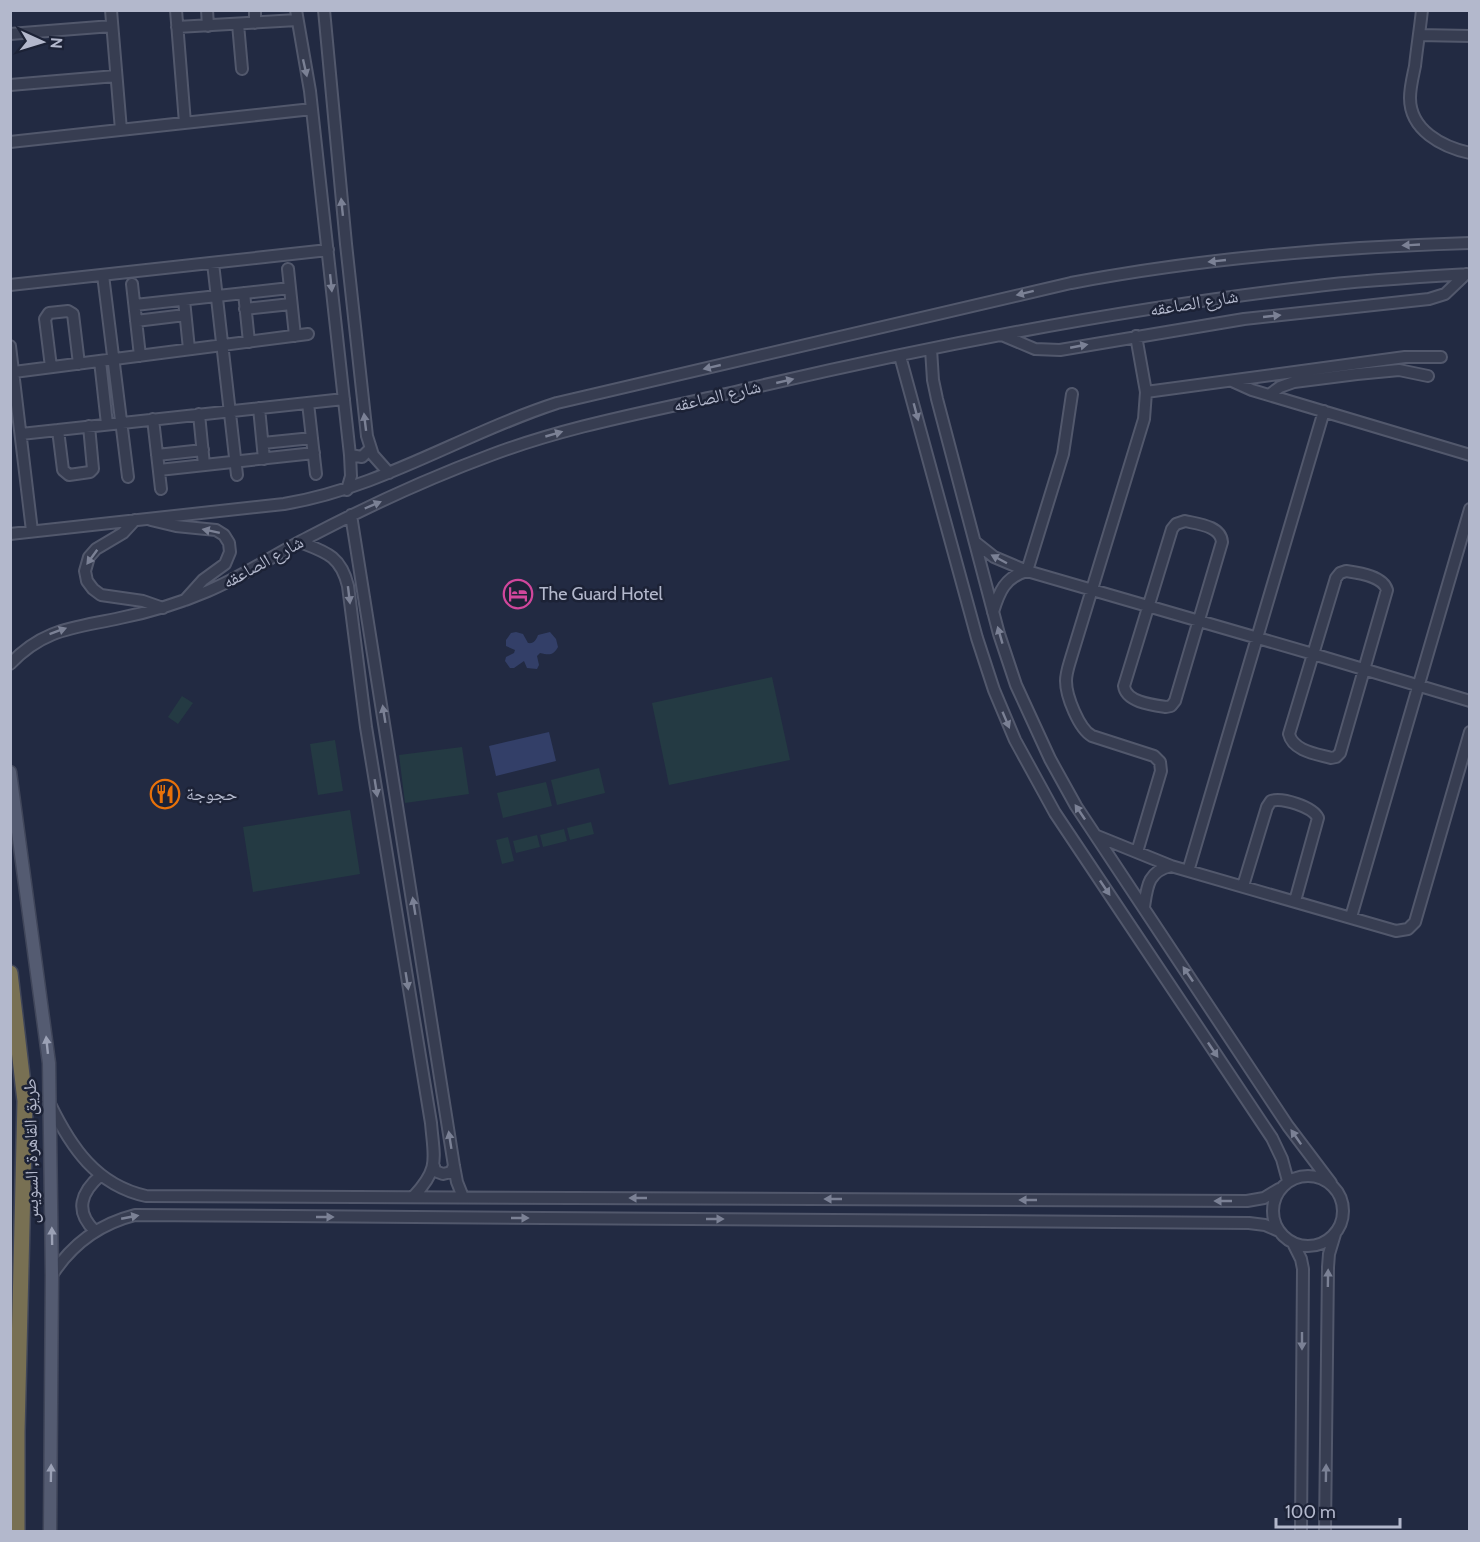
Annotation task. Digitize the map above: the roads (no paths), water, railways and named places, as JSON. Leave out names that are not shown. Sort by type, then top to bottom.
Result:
[{"type":"highway","name":"طريق القاهرة, السويس","points":[[10,974],[24,1080],[25,1143],[17,1432],[17,1532]]},
{"type":"main road","name":"طريق القاهرة, السويس","points":[[10,772],[14,820],[48,1044],[52,1275],[50,1532]]},
{"type":"street","points":[[111,10],[121,130]]},
{"type":"street","points":[[176,10],[184,123]]},
{"type":"street","points":[[207,10],[208,26]]},
{"type":"street","points":[[255,10],[255,23]]},
{"type":"street","points":[[324,10],[349,279],[370,449],[380,465],[389,473]]},
{"type":"street","points":[[1422,10],[1410,98],[1413,113],[1419,126],[1426,133],[1444,144],[1470,153]]},
{"type":"street","points":[[177,27],[255,23],[296,15],[312,109],[351,455],[351,476],[347,490]]},
{"type":"street","points":[[238,24],[242,69]]},
{"type":"street","points":[[10,34],[112,26]]},
{"type":"street","points":[[1419,35],[1470,36]]},
{"type":"street","points":[[10,85],[116,76]]},
{"type":"street","points":[[10,142],[312,109]]},
{"type":"street","name":"شارع الصاعقه","points":[[10,534],[284,504],[322,497],[347,490],[389,473],[491,427],[535,410],[579,397],[1060,285],[1140,270],[1209,262],[1331,250],[1470,243]]},
{"type":"street","points":[[10,285],[328,250]]},
{"type":"street","points":[[213,263],[237,475]]},
{"type":"street","points":[[288,269],[295,336]]},
{"type":"street","points":[[1003,336],[1046,351],[1244,319],[1429,300],[1446,294],[1468,274]]},
{"type":"street","name":"شارع الصاعقه","points":[[10,664],[28,647],[57,631],[163,608],[185,600],[249,572],[351,515],[488,456],[609,420],[931,349],[1111,316],[1244,295],[1360,281],[1468,274]]},
{"type":"street","points":[[103,275],[128,477]]},
{"type":"street","points":[[132,284],[140,356]]},
{"type":"street","points":[[135,305],[290,288]]},
{"type":"street","points":[[244,293],[249,342]]},
{"type":"street","points":[[183,300],[189,350]]},
{"type":"street","points":[[245,309],[291,304]]},
{"type":"street","points":[[51,367],[45,319],[49,313],[68,311],[73,314],[79,364]]},
{"type":"street","points":[[136,321],[185,315]]},
{"type":"street","points":[[14,372],[308,334]]},
{"type":"street","points":[[1136,336],[1146,392],[1146,410],[1069,665],[1066,686],[1082,728],[1088,734],[1154,756],[1161,762],[1161,771],[1137,852]]},
{"type":"street","points":[[10,346],[32,531]]},
{"type":"street","points":[[931,349],[934,389],[993,612],[1016,685],[1038,735],[1063,783],[1144,908],[1288,1126],[1341,1198],[1343,1217],[1335,1234],[1328,1267],[1325,1532]]},
{"type":"street","points":[[900,356],[976,638],[1015,740],[1054,813],[1272,1138],[1282,1159],[1288,1181]]},
{"type":"street","points":[[1146,392],[1405,357],[1441,357]]},
{"type":"street","points":[[100,361],[107,424]]},
{"type":"street","points":[[1269,395],[1280,387],[1294,382],[1368,373],[1399,370],[1428,376]]},
{"type":"street","points":[[1232,381],[1245,388],[1470,455]]},
{"type":"street","points":[[1027,571],[1063,454],[1072,394]]},
{"type":"street","points":[[21,434],[344,399]]},
{"type":"street","points":[[308,403],[316,474]]},
{"type":"street","points":[[259,408],[264,459]]},
{"type":"street","points":[[1189,868],[1324,411]]},
{"type":"street","points":[[199,414],[204,465]]},
{"type":"street","points":[[153,419],[161,489]]},
{"type":"street","points":[[58,430],[63,470],[69,474],[90,472],[93,469],[89,426]]},
{"type":"street","points":[[263,443],[312,438]]},
{"type":"street","points":[[351,455],[362,458],[370,449]]},
{"type":"street","points":[[157,455],[203,450]]},
{"type":"street","points":[[159,470],[314,453]]},
{"type":"street","points":[[1351,918],[1470,509]]},
{"type":"street","points":[[351,515],[454,1166],[463,1197]]},
{"type":"street","points":[[163,608],[142,601],[101,595],[93,590],[87,581],[85,571],[89,556],[140,519],[176,526],[212,529],[220,532],[226,539],[230,552],[225,564],[196,586],[185,600]]},
{"type":"street","points":[[1188,521],[1215,529],[1222,538],[1199,622],[1173,704],[1163,707],[1132,699],[1127,695],[1124,686],[1148,607],[1172,529],[1178,522],[1188,521]]},
{"type":"street","points":[[974,541],[994,557],[1027,571],[1470,701]]},
{"type":"street","points":[[300,542],[326,552],[342,567],[348,586],[366,727],[431,1123],[434,1166],[435,1171],[443,1174],[451,1172],[454,1166]]},
{"type":"street","points":[[342,567],[350,560],[359,557]]},
{"type":"street","points":[[993,612],[998,594],[1007,582],[1027,571]]},
{"type":"street","points":[[1349,571],[1380,580],[1385,584],[1386,593],[1364,669],[1340,753],[1336,758],[1329,758],[1295,746],[1290,738],[1290,731],[1338,576],[1343,572],[1349,571]]},
{"type":"street","points":[[1097,836],[1171,866],[1351,918],[1404,930],[1413,925],[1470,732]]},
{"type":"street","points":[[1243,886],[1268,804],[1276,799],[1313,810],[1318,821],[1294,901]]},
{"type":"street","points":[[1144,908],[1150,878],[1158,870],[1171,866]]},
{"type":"street","points":[[50,1103],[70,1141],[86,1161],[101,1175],[129,1192],[146,1196],[1247,1201],[1264,1198],[1296,1177],[1314,1175],[1331,1183]]},
{"type":"street","points":[[414,1196],[429,1179],[434,1166]]},
{"type":"street","points":[[95,1231],[85,1219],[82,1203],[87,1189],[101,1175]]},
{"type":"street","points":[[1279,1190],[1273,1206],[1275,1224],[1279,1232]]},
{"type":"street","points":[[52,1275],[67,1255],[95,1231],[124,1218],[147,1215],[1249,1223],[1265,1225],[1293,1243],[1302,1246],[1320,1244],[1335,1234]]},
{"type":"street","points":[[1293,1243],[1303,1269],[1300,1532]]},
{"type":"water","points":[[550,632],[556,639],[558,647],[552,653],[540,653],[537,656],[539,665],[537,669],[527,668],[524,661],[510,668],[505,661],[506,657],[515,650],[506,646],[506,640],[511,633],[523,634],[530,643],[538,635]]},
{"type":"water","points":[[549,732],[556,761],[496,776],[489,746]]},
{"type":"place","name":"The Guard Hotel","points":[[518,594]]},
{"type":"place","name":"حجوجة","points":[[165,794]]}]
